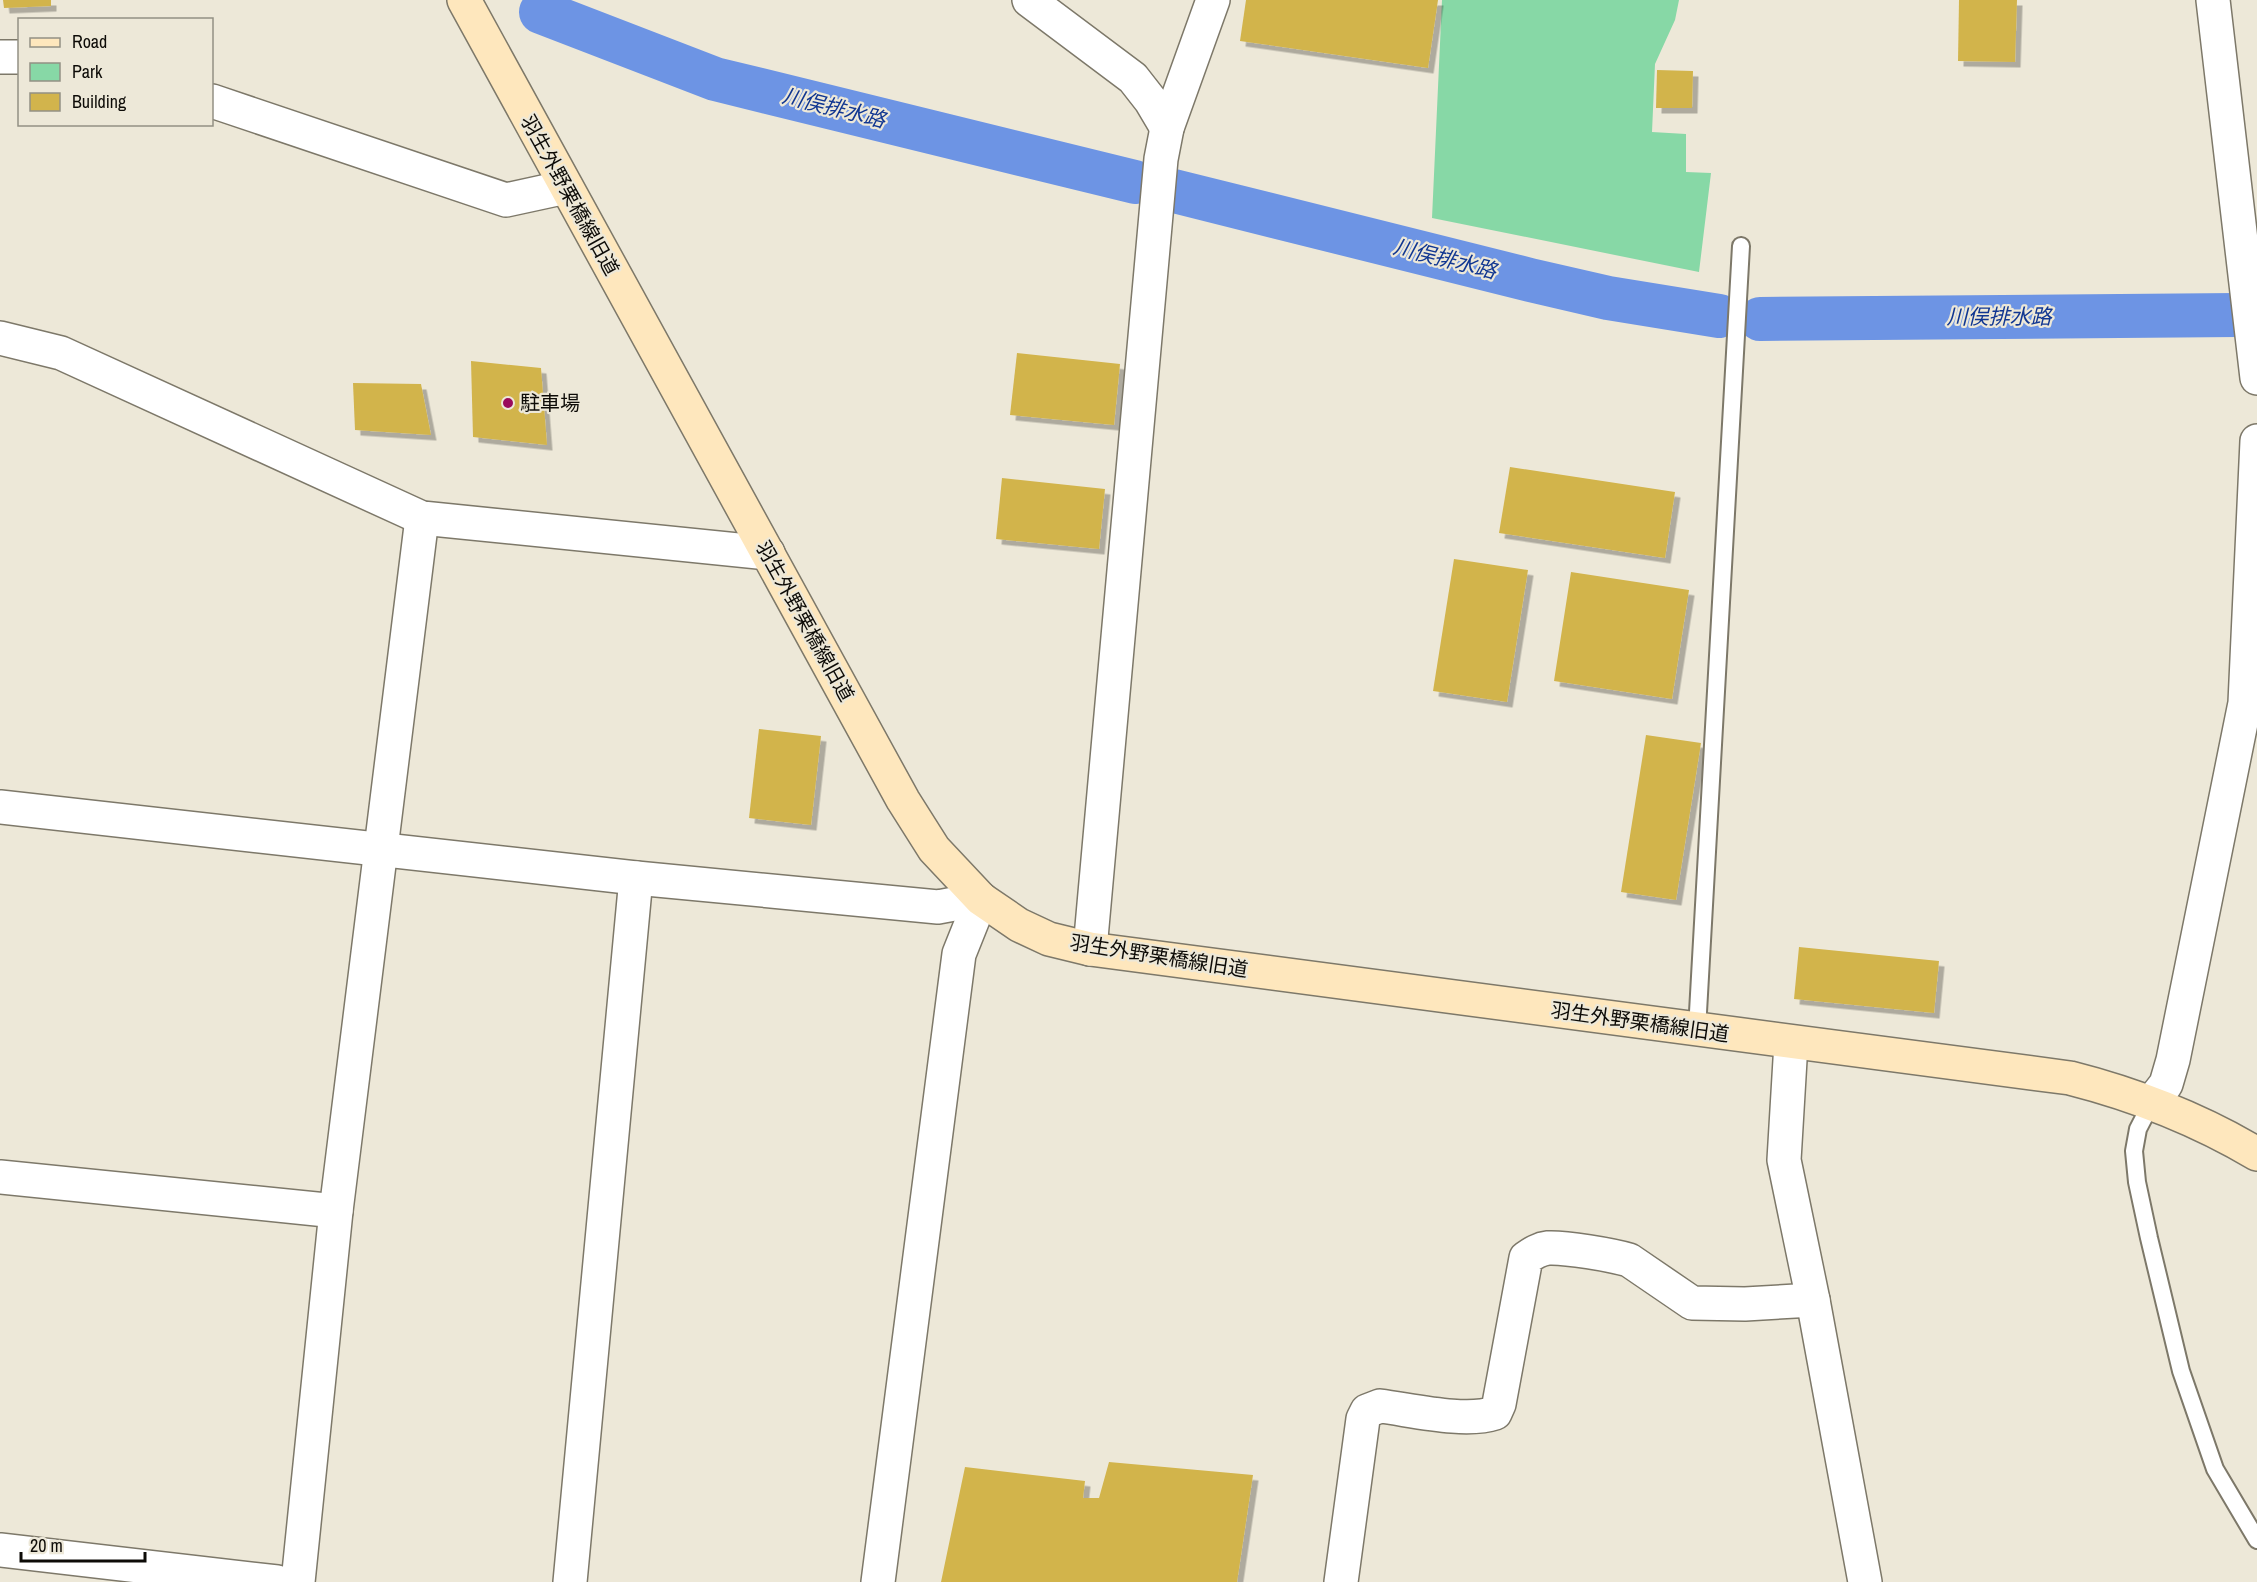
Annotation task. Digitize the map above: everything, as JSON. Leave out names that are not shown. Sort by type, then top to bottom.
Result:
[{"type":"street","name":"羽生外野栗橋線旧道","points":[[464,0],[903,800],[934,849],[981,899],[1019,926],[1050,939],[1090,949],[2070,1078],[2152,1102],[2220,1132],[2257,1154]]},
{"type":"street","points":[[1029,0],[1133,78],[1151,101],[1164,144]]},
{"type":"street","points":[[1090,949],[1156,198],[1164,144],[1213,0]]},
{"type":"street","points":[[2213,0],[2249,235],[2257,378]]},
{"type":"street","points":[[0,57],[18,57]]},
{"type":"street","points":[[213,101],[506,200],[566,187]]},
{"type":"street","points":[[0,339],[61,353],[423,518],[768,553]]},
{"type":"street","points":[[2152,1102],[2166,1084],[2173,1060],[2245,703],[2257,441]]},
{"type":"street","points":[[298,1582],[336,1211],[423,518]]},
{"type":"street","points":[[0,807],[636,878],[938,907],[981,899]]},
{"type":"street","points":[[570,1582],[636,878]]},
{"type":"street","points":[[878,1582],[959,954],[981,899]]},
{"type":"street","points":[[1791,1043],[1784,1160],[1813,1300],[1864,1582]]},
{"type":"street","points":[[0,1177],[336,1211]]},
{"type":"street","points":[[1341,1582],[1363,1419],[1367,1411],[1380,1406],[1464,1417],[1484,1417],[1495,1413],[1500,1404],[1526,1258],[1536,1250],[1549,1248],[1629,1260],[1692,1303],[1745,1304],[1813,1300]]},
{"type":"street","points":[[0,1550],[277,1582]]},
{"type":"lane","points":[[1697,1030],[1741,246]]},
{"type":"lane","points":[[2152,1102],[2138,1129],[2134,1151],[2137,1182],[2149,1238],[2181,1371],[2215,1469],[2257,1540]]},
{"type":"green space","points":[[1442,0],[1679,0],[1675,20],[1655,64],[1652,132],[1686,134],[1686,172],[1711,173],[1699,272],[1432,218]]},
{"type":"building","points":[[3,0],[51,0],[51,6],[4,8]]},
{"type":"building","points":[[1246,0],[1438,0],[1428,68],[1240,41]]},
{"type":"building","points":[[1959,0],[2017,0],[2015,62],[1958,61]]},
{"type":"building","points":[[1657,70],[1693,71],[1692,108],[1656,108]]},
{"type":"building","points":[[1017,353],[1120,364],[1114,425],[1010,415]]},
{"type":"building","name":"駐車場","points":[[471,361],[541,368],[547,445],[473,437]]},
{"type":"building","points":[[353,383],[421,384],[431,435],[355,430]]},
{"type":"building","points":[[1510,467],[1675,492],[1665,558],[1499,533]]},
{"type":"building","points":[[1002,478],[1105,489],[1099,549],[996,539]]},
{"type":"building","points":[[1454,559],[1528,570],[1507,702],[1433,691]]},
{"type":"building","points":[[1571,572],[1689,590],[1672,699],[1554,681]]},
{"type":"building","points":[[759,729],[821,736],[811,825],[749,818]]},
{"type":"building","points":[[1646,735],[1701,743],[1676,900],[1621,892]]},
{"type":"building","points":[[1799,947],[1939,961],[1934,1013],[1794,999]]},
{"type":"building","points":[[1109,1462],[1253,1475],[1237,1582],[941,1582],[965,1467],[1085,1481],[1083,1498],[1099,1498]]},
{"type":"waterway","name":"川俣排水路","points":[[541,12],[715,79],[1135,182]]},
{"type":"waterway","name":"川俣排水路","points":[[1174,191],[1608,298],[1719,316]]},
{"type":"waterway","name":"川俣排水路","points":[[1760,319],[2237,315]]},
{"type":"place","name":"駐車場","points":[[508,403]]}]
